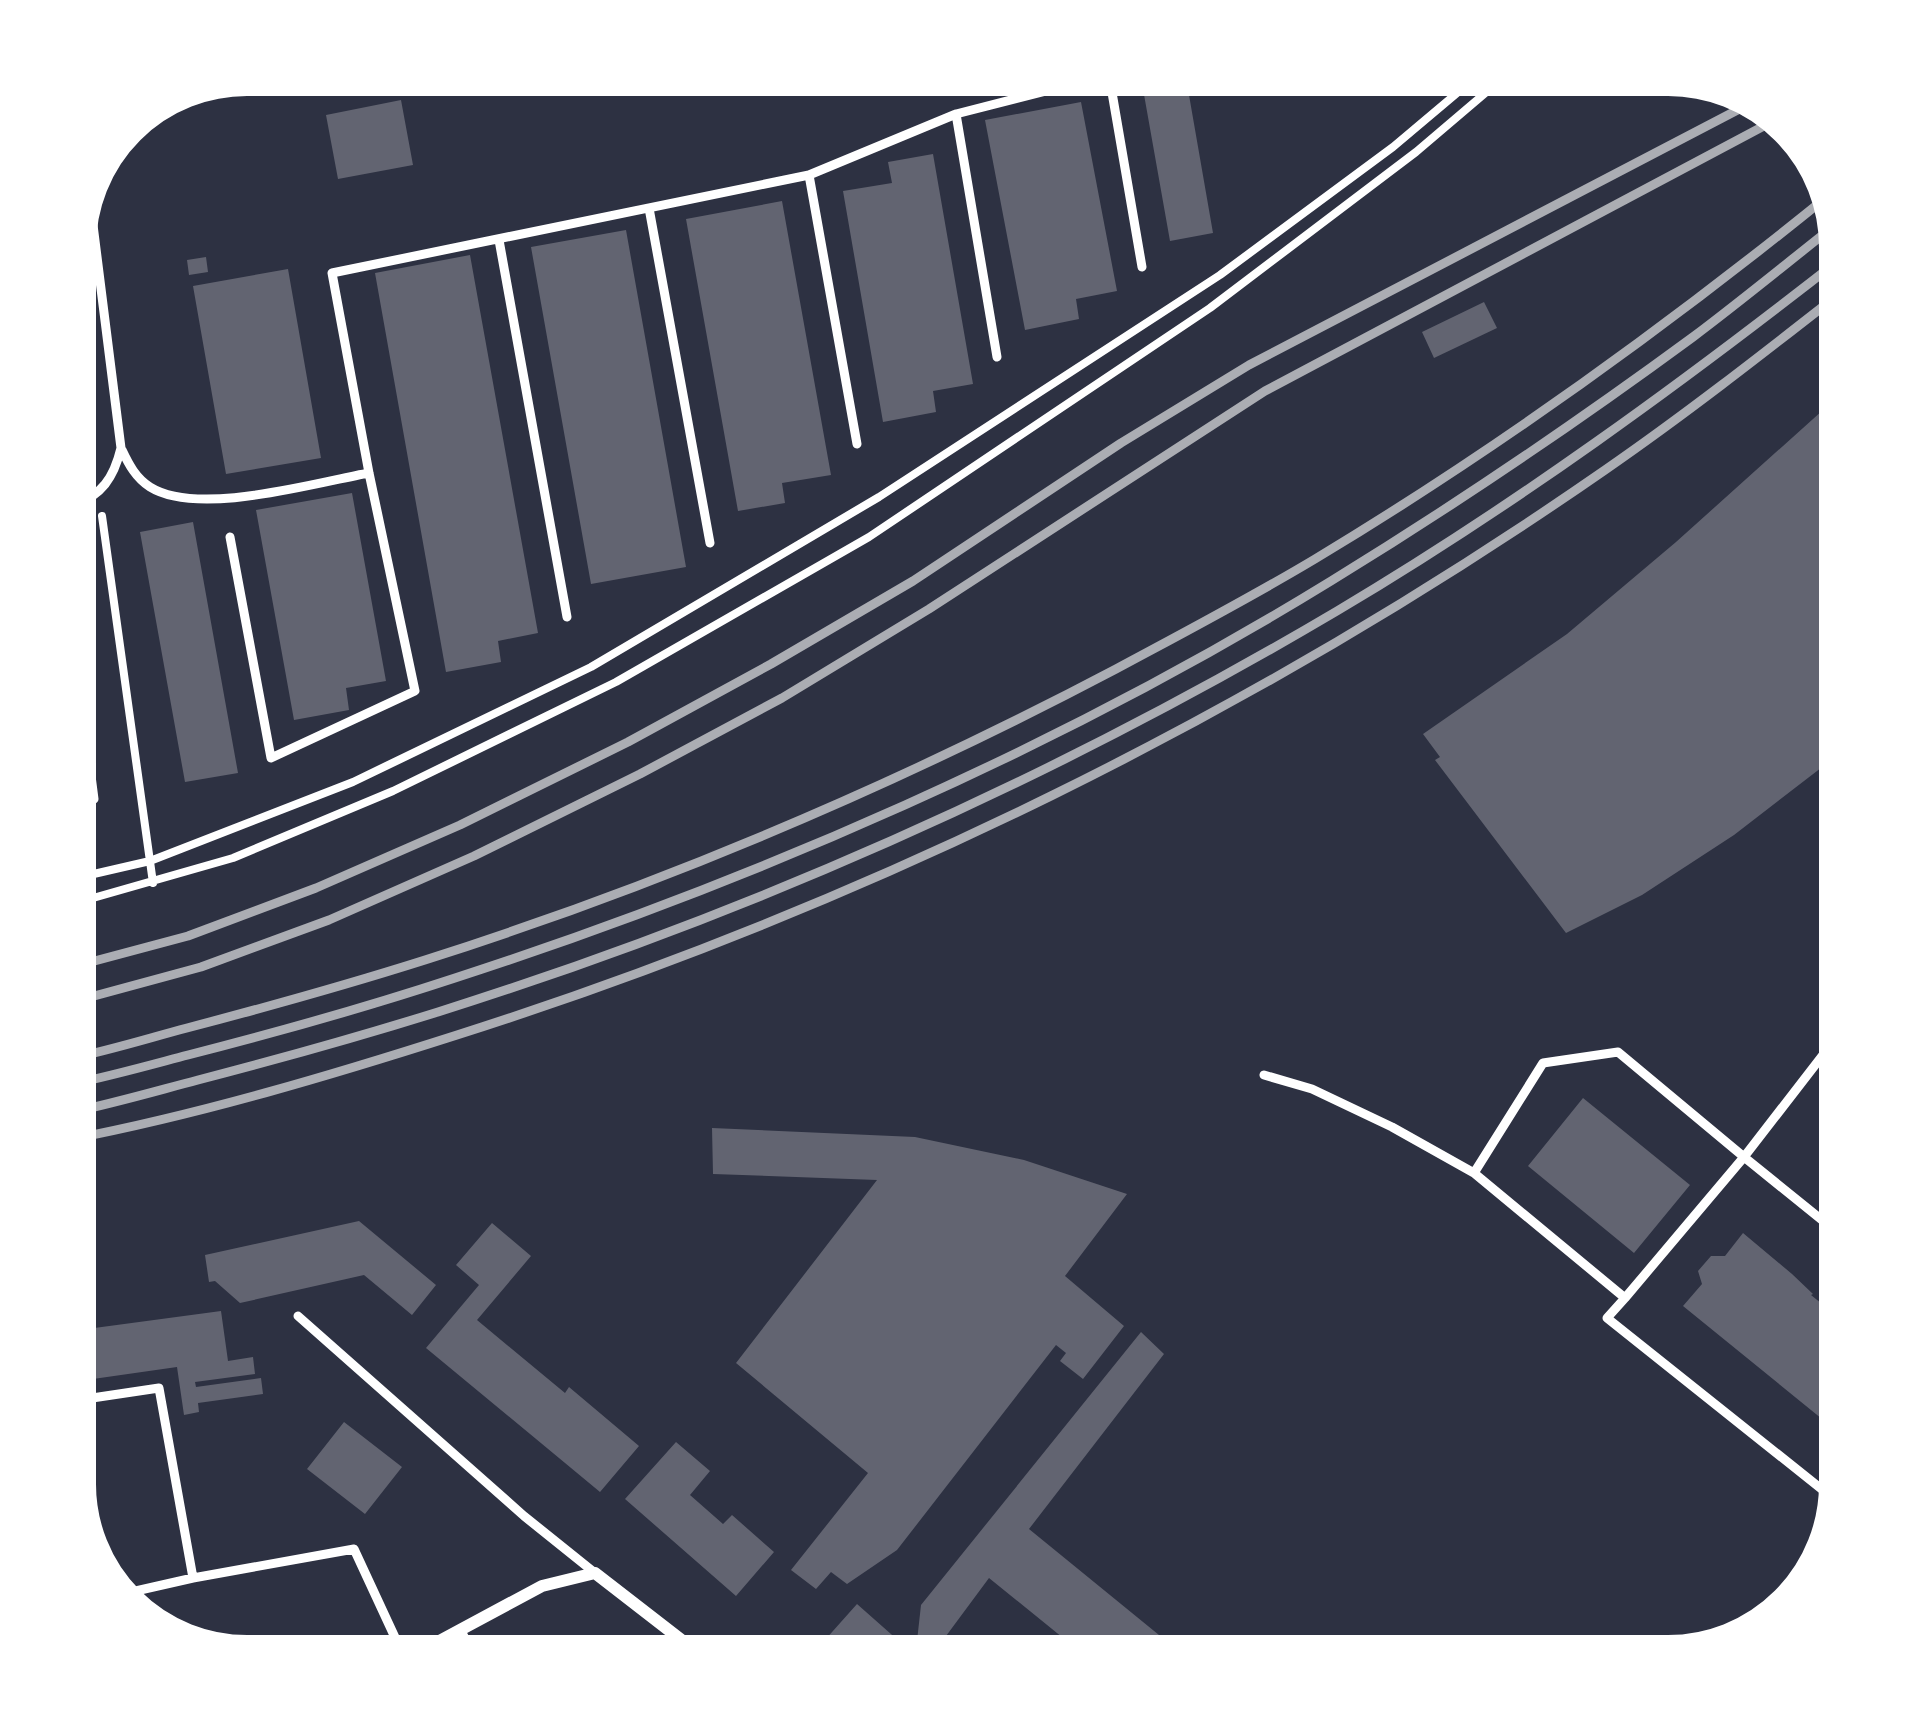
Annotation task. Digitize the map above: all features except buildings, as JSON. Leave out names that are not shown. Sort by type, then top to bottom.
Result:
[{"type":"street","points":[[444,1638],[542,1586],[595,1573],[679,1638]]},
{"type":"lane","points":[[230,537],[271,758],[415,691],[332,273],[809,175],[956,114],[1038,93]]},
{"type":"lane","points":[[1112,93],[1142,267]]},
{"type":"lane","points":[[956,114],[997,357]]},
{"type":"lane","points":[[809,175],[857,444]]},
{"type":"lane","points":[[649,208],[710,543]]},
{"type":"lane","points":[[93,235],[121,448],[130,468],[146,484],[164,494],[220,501],[369,473]]},
{"type":"lane","points":[[499,240],[568,617]]},
{"type":"lane","points":[[93,496],[105,487],[121,448]]},
{"type":"lane","points":[[1474,1172],[1543,1063],[1618,1052],[1822,1220]]},
{"type":"lane","points":[[1821,1489],[1607,1318],[1822,1057]]},
{"type":"lane","points":[[1264,1076],[1312,1089],[1474,1172],[1624,1298]]},
{"type":"lane","points":[[298,1316],[595,1573]]},
{"type":"lane","points":[[93,1398],[158,1388],[193,1578]]},
{"type":"lane","points":[[136,1591],[354,1549],[395,1638]]},
{"type":"lane","points":[[460,1629],[465,1638]]},
{"type":"path","points":[[93,874],[150,861],[353,782],[591,667],[859,510],[1220,275],[1394,146],[1457,93]]},
{"type":"path","points":[[93,899],[233,858],[486,747],[616,682],[869,537],[1210,308],[1416,152],[1485,93]]},
{"type":"path","points":[[99,491],[153,883]]},
{"type":"railway","points":[[93,961],[188,936],[316,888],[460,825],[628,742],[913,581],[1121,443],[1249,365],[1737,110]]},
{"type":"railway","points":[[93,996],[201,967],[329,920],[474,856],[640,774],[782,698],[929,609],[1265,391],[1763,127]]},
{"type":"railway","points":[[93,1053],[366,978],[603,899],[777,830],[1032,712],[1266,588],[1447,476],[1638,343],[1816,205]]},
{"type":"railway","points":[[93,1079],[322,1019],[568,940],[794,853],[1015,754],[1228,642],[1423,523],[1649,369],[1822,236]]},
{"type":"railway","points":[[93,1107],[348,1039],[555,973],[786,886],[1011,786],[1230,672],[1403,571],[1596,442],[1822,273]]},
{"type":"railway","points":[[93,1134],[314,1079],[609,983],[906,864],[1052,796],[1334,643],[1471,559],[1635,449],[1822,307]]}]
